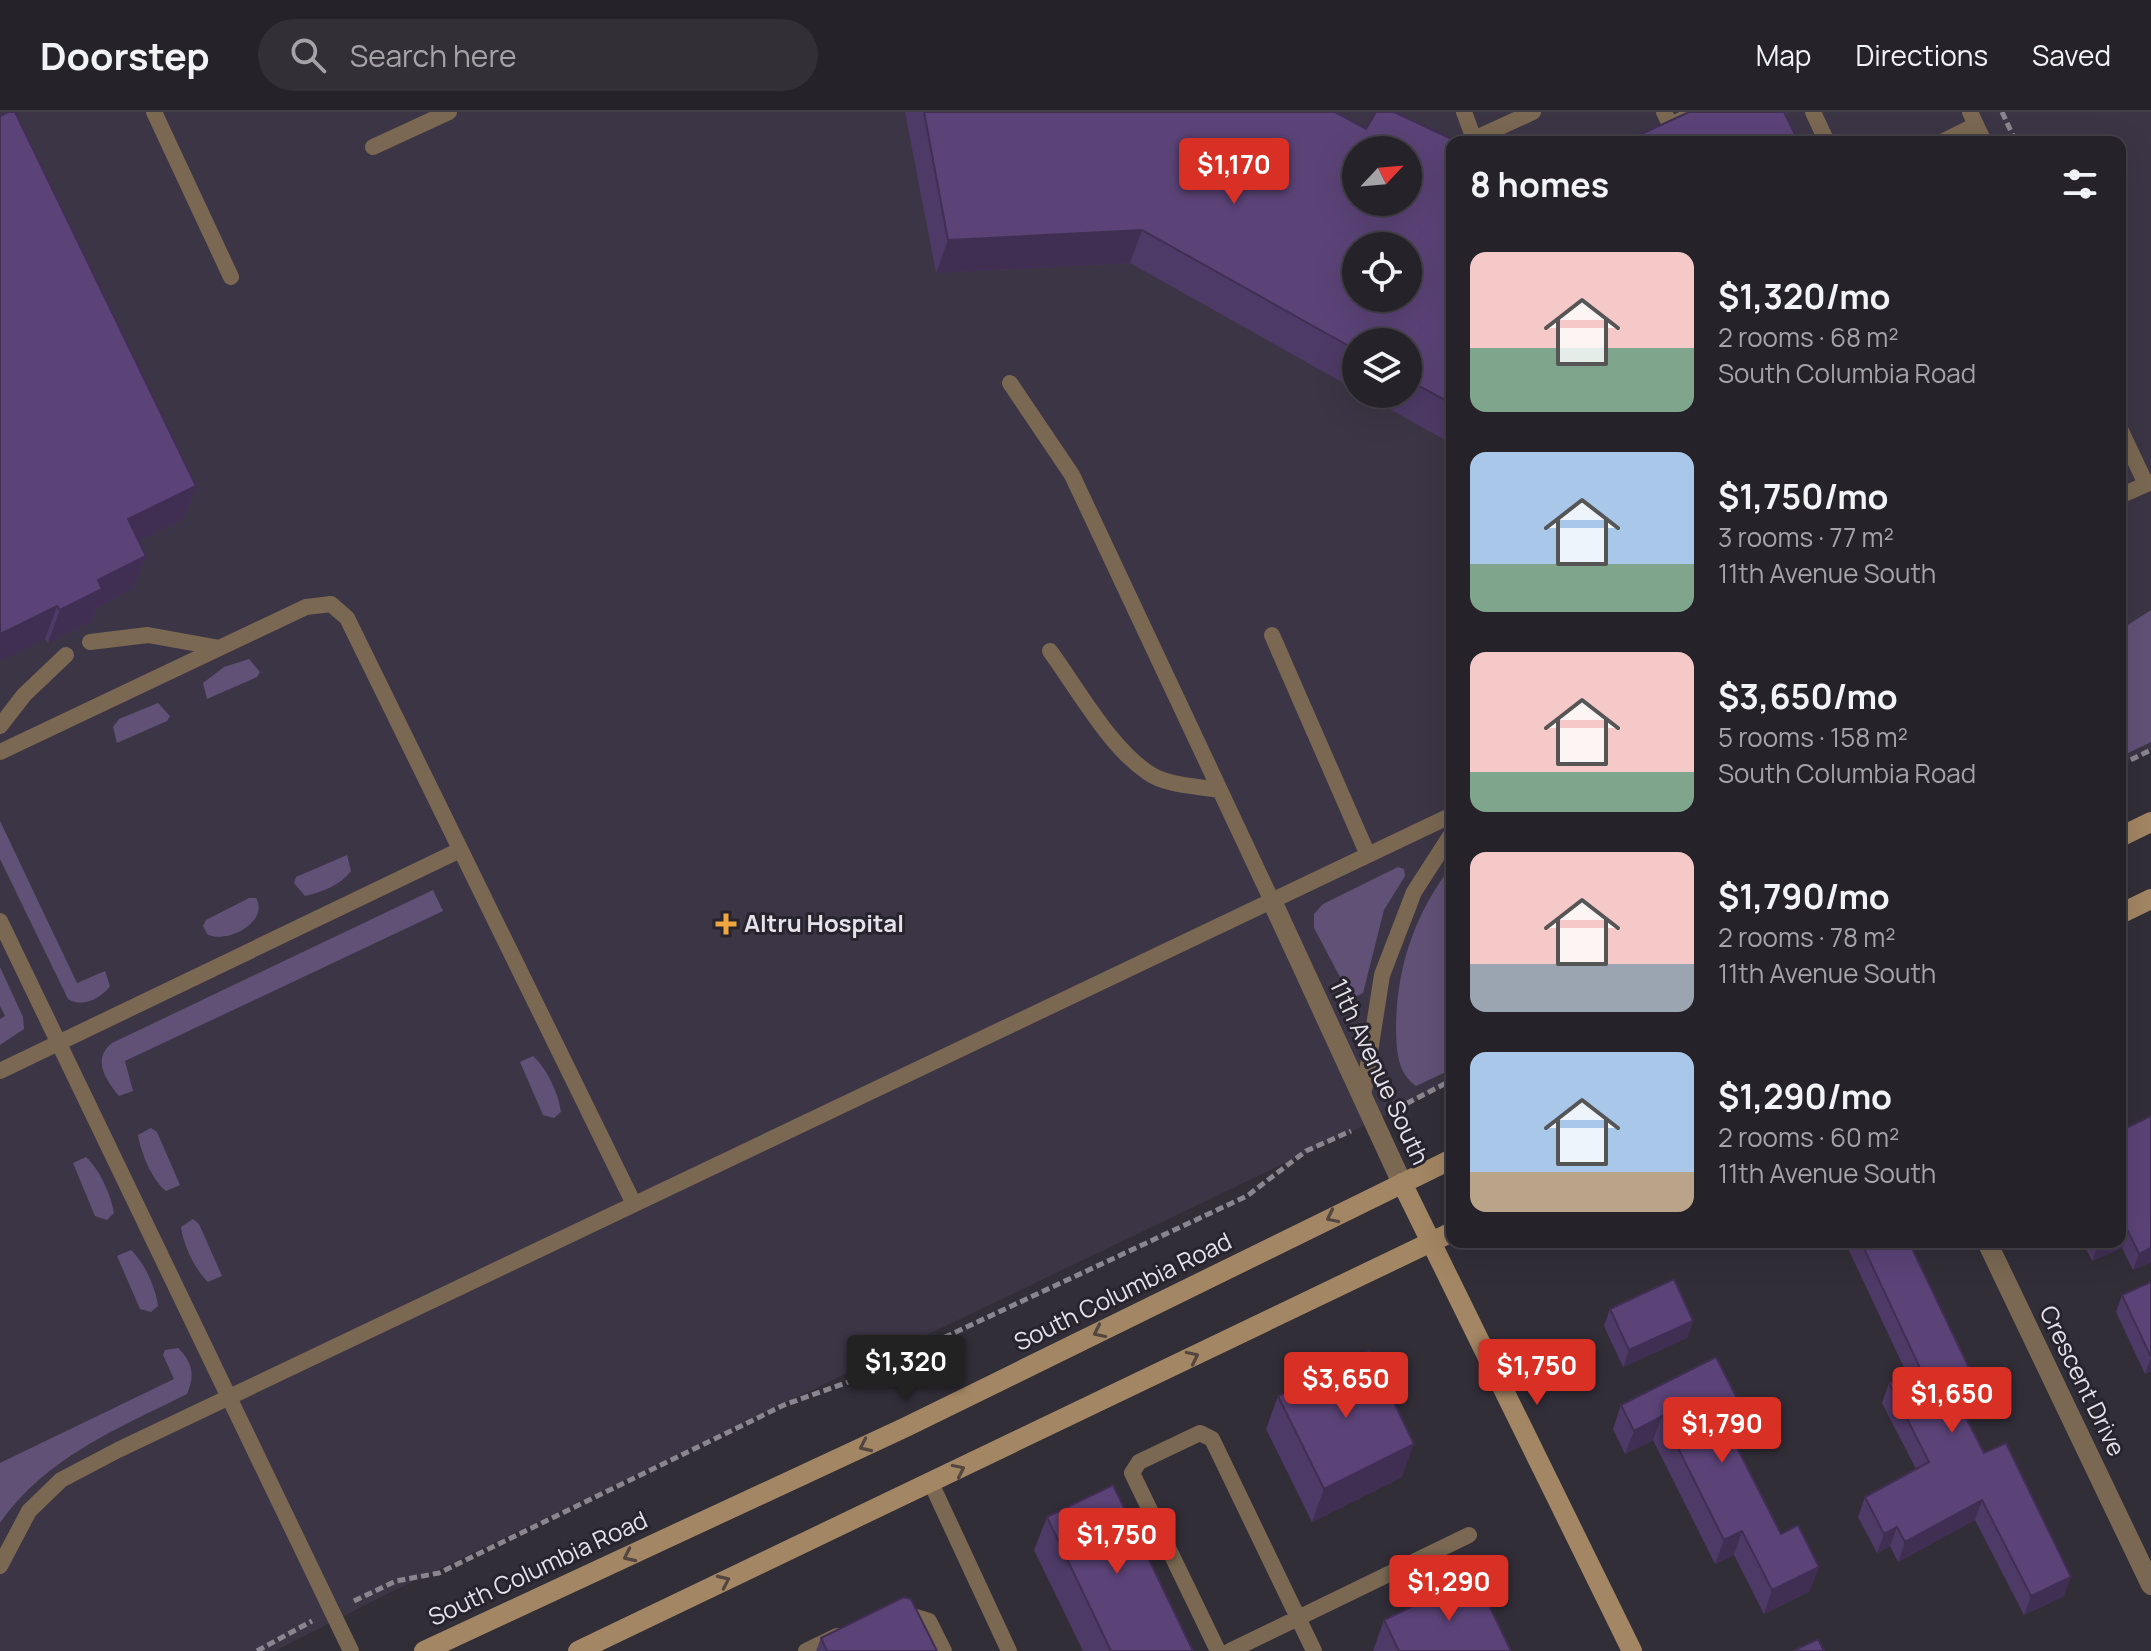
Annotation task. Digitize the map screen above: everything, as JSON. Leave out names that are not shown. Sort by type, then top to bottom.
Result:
[{"type":"main road","points":[[2126,834],[2151,822]]},
{"type":"main road","points":[[2126,911],[2151,899]]},
{"type":"main road","name":"South Columbia Road","points":[[424,1651],[906,1427],[1446,1162]]},
{"type":"main road","name":"11th Avenue South","points":[[1402,1183],[1632,1651]]},
{"type":"main road","points":[[578,1651],[1446,1235]]},
{"type":"street","name":"11th Avenue South","points":[[1272,901],[1402,1183]]},
{"type":"street","name":"Crescent Drive","points":[[1990,1248],[2151,1585]]},
{"type":"lane","points":[[154,112],[231,277]]},
{"type":"lane","points":[[373,147],[432,116],[449,112]]},
{"type":"lane","points":[[1464,112],[1469,136]]},
{"type":"lane","points":[[1479,136],[1533,112]]},
{"type":"lane","points":[[1664,122],[1699,112]]},
{"type":"lane","points":[[1813,112],[1824,136]]},
{"type":"lane","points":[[1950,136],[1973,118]]},
{"type":"lane","points":[[1010,383],[1072,475],[1272,901]]},
{"type":"lane","points":[[2126,441],[2148,483],[2126,493]]},
{"type":"lane","points":[[0,752],[306,607],[331,604],[347,618],[634,1204]]},
{"type":"lane","points":[[90,642],[148,635],[220,648]]},
{"type":"lane","points":[[1272,635],[1368,855]]},
{"type":"lane","points":[[1050,651],[1109,733],[1147,773],[1168,781],[1219,790]]},
{"type":"lane","points":[[0,726],[24,695],[66,655]]},
{"type":"lane","points":[[0,1566],[29,1511],[61,1480],[1446,818]]},
{"type":"lane","points":[[1363,1097],[1382,975],[1414,892],[1446,842]]},
{"type":"lane","points":[[0,1071],[460,850]]},
{"type":"lane","points":[[0,921],[226,1399],[351,1651]]},
{"type":"lane","points":[[1218,1651],[1132,1473],[1139,1462],[1200,1433],[1212,1439],[1314,1651]]},
{"type":"lane","points":[[931,1483],[1009,1651]]},
{"type":"lane","points":[[1230,1651],[1469,1535]]},
{"type":"lane","points":[[890,1609],[929,1621],[944,1651]]},
{"type":"lane","points":[[806,1651],[848,1630]]},
{"type":"path","points":[[2002,112],[2013,136]]},
{"type":"path","points":[[2126,762],[2151,750]]},
{"type":"path","points":[[396,1581],[439,1573],[784,1405],[851,1381],[1247,1196],[1306,1151]]},
{"type":"path","points":[[257,1651],[286,1633]]},
{"type":"shaded area","name":"Altru Hospital","points":[[0,112],[2151,112],[2151,751],[2126,762],[2126,136],[1446,136],[1446,1086],[391,1592],[275,1651],[0,1651]]},
{"type":"shaded area","points":[[2151,610],[2151,742],[2126,754],[2126,626]]},
{"type":"shaded area","points":[[249,659],[260,672],[257,677],[207,699],[203,683],[224,667]]},
{"type":"shaded area","points":[[158,703],[170,716],[167,721],[117,743],[113,727],[119,719]]},
{"type":"shaded area","points":[[0,821],[77,983],[105,971],[110,986],[102,995],[79,1003],[68,999],[0,859]]},
{"type":"shaded area","points":[[347,855],[351,871],[331,887],[305,896],[294,883],[296,877]]},
{"type":"shaded area","points":[[1398,867],[1404,869],[1405,876],[1384,910],[1363,993],[1355,997],[1349,994],[1314,928],[1314,914],[1323,904]]},
{"type":"shaded area","points":[[1446,874],[1446,1072],[1416,1086],[1405,1074],[1398,1054],[1399,986],[1410,943]]},
{"type":"shaded area","points":[[433,890],[443,911],[125,1061],[133,1091],[119,1096],[109,1083],[102,1062],[106,1049],[112,1043]]},
{"type":"shaded area","points":[[249,898],[256,898],[259,907],[252,923],[235,934],[215,937],[207,934],[203,926],[206,920]]},
{"type":"shaded area","points":[[0,967],[23,1017],[24,1029],[0,1045],[0,1019],[5,1016],[0,1006]]},
{"type":"shaded area","points":[[533,1056],[558,1098],[561,1112],[554,1118],[543,1115],[520,1062]]},
{"type":"shaded area","points":[[151,1128],[157,1132],[180,1185],[166,1191],[152,1173],[139,1142],[138,1135]]},
{"type":"shaded area","points":[[86,1157],[100,1176],[110,1198],[114,1213],[107,1220],[95,1216],[73,1163]]},
{"type":"shaded area","points":[[193,1219],[199,1224],[222,1276],[208,1282],[194,1264],[182,1234],[181,1227]]},
{"type":"shaded area","points":[[131,1250],[145,1268],[155,1291],[158,1306],[151,1312],[140,1309],[117,1256]]},
{"type":"shaded area","points":[[178,1348],[191,1370],[187,1394],[109,1433],[61,1462],[18,1500],[0,1523],[0,1463],[174,1379],[163,1355],[165,1350]]},
{"type":"building","points":[[15,112],[196,486],[128,519],[146,556],[98,580],[102,589],[60,610],[57,606],[0,634],[0,116]]},
{"type":"building","points":[[924,112],[1335,112],[1366,129],[1376,112],[1394,112],[1446,136],[1446,401],[1422,388],[1422,328],[1342,328],[1342,342],[1142,230],[948,240]]},
{"type":"building","points":[[1689,112],[1784,112],[1796,136],[1637,136]]},
{"type":"building","points":[[2151,1116],[2151,1248],[2139,1254],[2126,1232],[2126,1128]]},
{"type":"building","points":[[1864,1248],[1912,1248],[1980,1391],[1958,1402],[1984,1453],[2006,1443],[2071,1577],[2031,1596],[1982,1500],[1905,1542],[1897,1527],[1884,1534],[1865,1497],[1929,1462],[1889,1383],[1920,1368]]},
{"type":"building","points":[[1674,1279],[1693,1321],[1629,1350],[1610,1309]]},
{"type":"building","points":[[2151,1282],[2151,1357],[2122,1295]]},
{"type":"building","points":[[1369,1351],[1414,1444],[1324,1489],[1278,1396]]},
{"type":"building","points":[[1716,1357],[1750,1424],[1730,1434],[1781,1534],[1798,1525],[1819,1567],[1772,1590],[1742,1531],[1724,1540],[1662,1416],[1634,1431],[1621,1405]]},
{"type":"building","points":[[1113,1485],[1193,1651],[1111,1651],[1047,1517]]},
{"type":"building","points":[[1475,1576],[1511,1651],[1399,1651],[1384,1620]]},
{"type":"building","points":[[904,1597],[911,1599],[937,1651],[827,1651],[821,1638]]},
{"type":"building","points":[[1818,1639],[1824,1651],[1793,1651]]},
{"type":"place","name":"Altru Hospital","points":[[726,924]]}]
